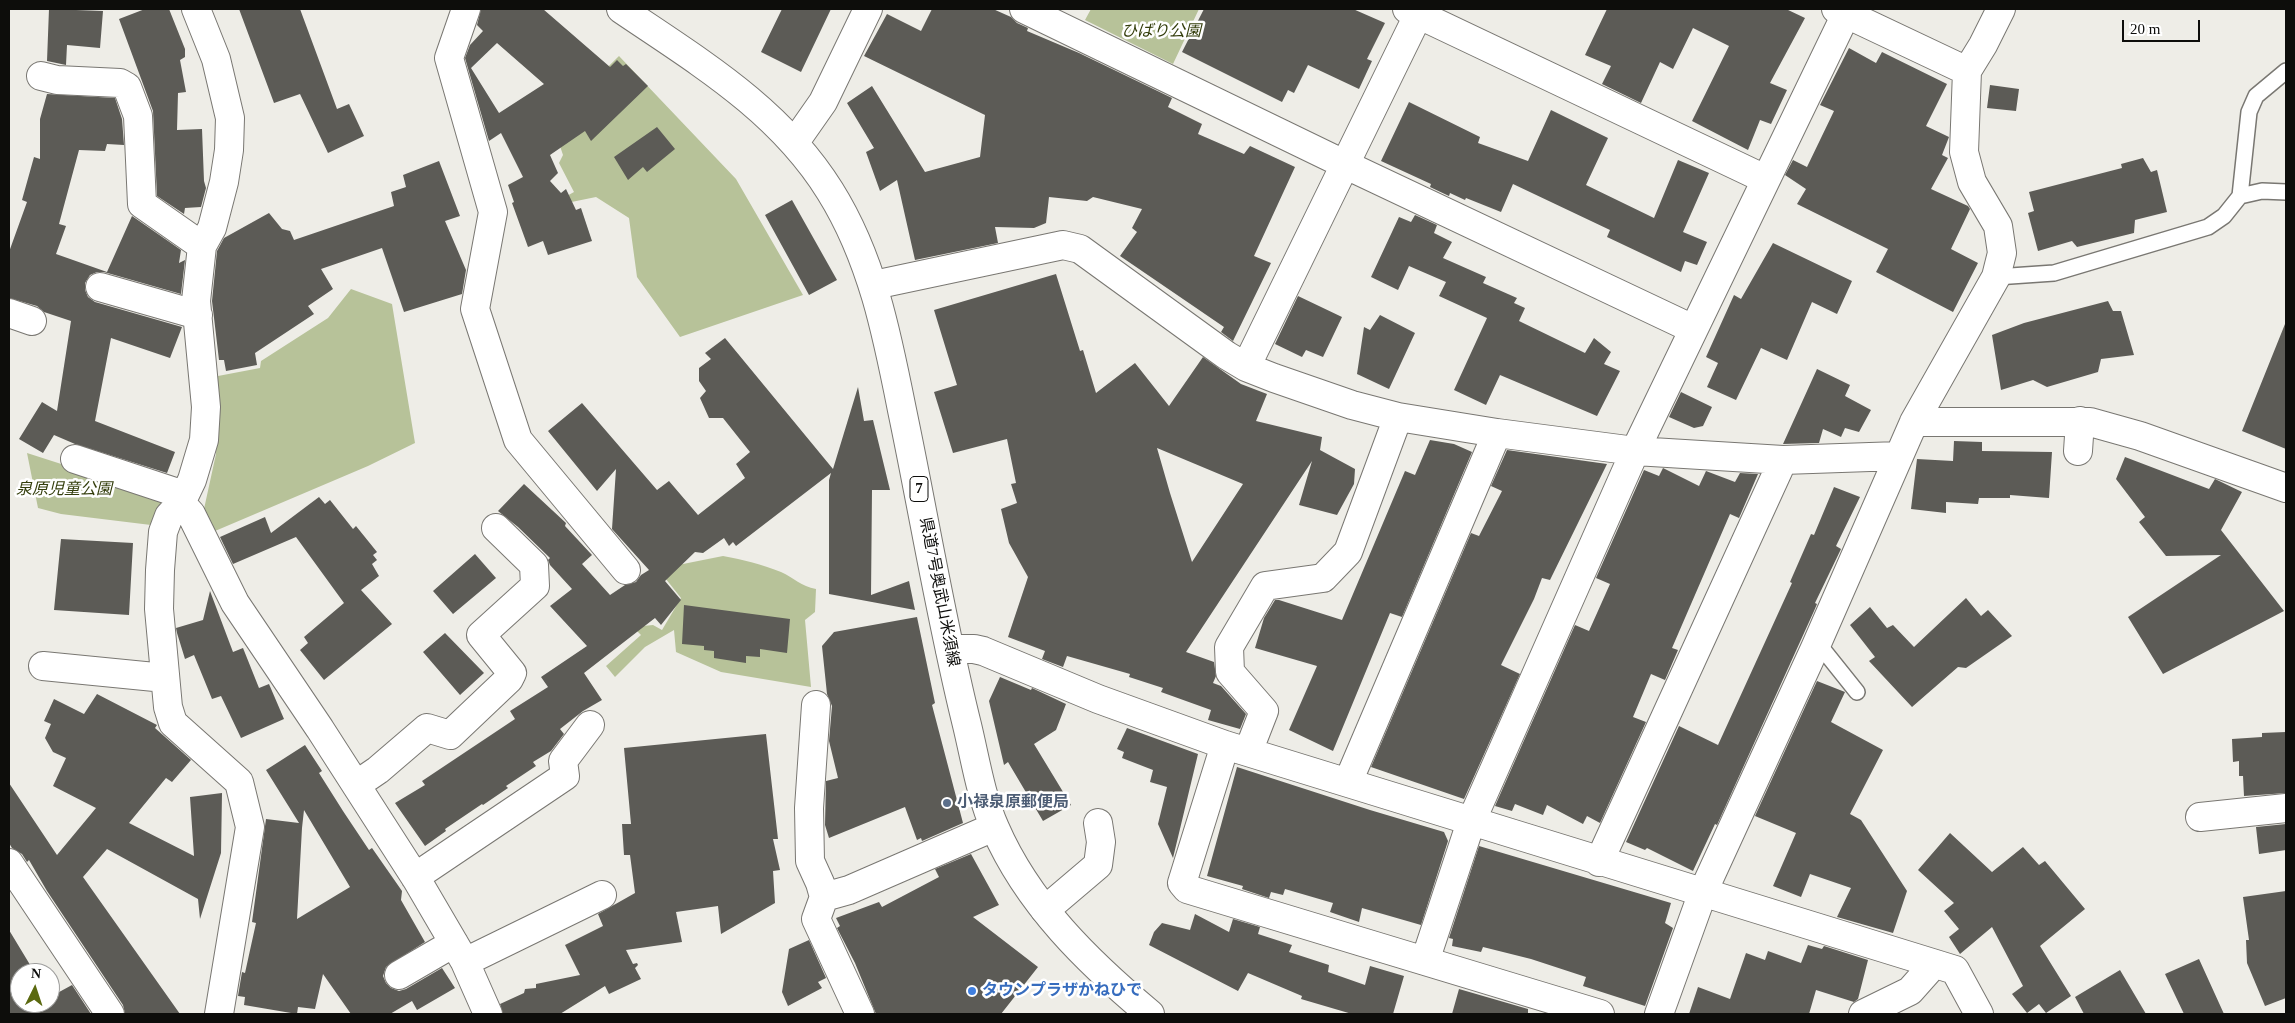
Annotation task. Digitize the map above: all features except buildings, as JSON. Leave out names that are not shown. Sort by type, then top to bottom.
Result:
[{"type":"street","points":[[196,9],[216,59],[230,118],[224,182],[212,228],[202,246],[196,301],[206,408],[204,440],[192,480],[183,499],[169,516],[163,532],[159,609],[168,707],[173,723],[239,782],[250,827],[218,1014]]},
{"type":"street","points":[[466,9],[449,58],[493,212],[475,309],[518,440],[626,570]]},
{"type":"street","name":"県道7号奥武山米須線","points":[[621,9],[734,85],[795,142],[826,185],[848,221],[874,285],[888,342],[950,649],[994,827],[1010,858],[1045,910],[1073,944],[1100,972],[1150,1014]]},
{"type":"street","points":[[795,142],[823,102],[868,9]]},
{"type":"street","points":[[1024,9],[1344,164],[1693,329]]},
{"type":"street","points":[[1659,1014],[1703,892],[1815,648],[1914,422],[1996,277],[2002,253],[1998,226],[1972,182],[1964,152],[1967,71],[1983,45],[2001,9]]},
{"type":"street","points":[[1246,367],[1415,11],[1765,179]]},
{"type":"street","points":[[1424,960],[1471,822],[1635,451],[1765,179],[1841,11],[1967,71]]},
{"type":"street","points":[[41,76],[57,80],[120,83],[127,87],[138,116],[142,204],[202,246]]},
{"type":"street","points":[[874,285],[1063,244],[1080,249],[1226,355],[1246,367],[1352,405],[1398,418],[1635,451],[1783,460],[1899,456]]},
{"type":"street","points":[[100,287],[198,315]]},
{"type":"street","points":[[1398,418],[1348,552],[1323,578],[1265,586],[1229,647],[1230,672],[1264,711],[1236,748],[1182,883],[1187,889],[1600,1014]]},
{"type":"street","points":[[2078,451],[2080,421]]},
{"type":"street","points":[[1914,422],[1942,424],[2090,422],[2140,436],[2286,488]]},
{"type":"street","points":[[1348,782],[1497,433]]},
{"type":"street","points":[[74,459],[183,499],[235,603],[415,877],[459,953],[488,1014]]},
{"type":"street","points":[[1599,862],[1783,460]]},
{"type":"street","points":[[356,785],[378,770],[428,728],[450,735],[509,679],[512,673],[481,635],[535,586],[534,565],[496,528]]},
{"type":"street","points":[[950,649],[983,651],[1098,699],[1236,748],[1599,862],[1955,970],[1979,1014]]},
{"type":"street","points":[[42,666],[165,678]]},
{"type":"street","points":[[816,705],[808,808],[810,861],[824,897],[816,919],[860,1014]]},
{"type":"street","points":[[415,877],[565,776],[563,761],[590,725]]},
{"type":"street","points":[[2200,817],[2286,808]]},
{"type":"street","points":[[1045,910],[1098,865],[1101,842],[1098,823]]},
{"type":"street","points":[[824,897],[849,890],[994,827]]},
{"type":"street","points":[[9,863],[110,1014]]},
{"type":"street","points":[[398,975],[459,953],[602,895]]},
{"type":"street","points":[[1863,1014],[1910,991],[1934,964]]},
{"type":"lane","points":[[1996,277],[2054,273],[2208,226],[2224,216],[2240,196],[2249,112],[2256,96],[2286,71]]},
{"type":"lane","points":[[2240,196],[2262,190],[2286,192]]},
{"type":"lane","points":[[1815,648],[1825,652],[1857,692]]},
{"type":"green space","name":"ひばり公園","points":[[1091,9],[1199,9],[1173,64],[1085,20]]},
{"type":"green space","points":[[619,56],[736,179],[803,295],[680,337],[637,277],[629,218],[596,197],[547,207],[574,192],[559,163],[563,155],[552,122]]},
{"type":"green space","points":[[351,289],[392,304],[415,443],[368,466],[208,534],[204,509],[216,454],[218,376],[260,368],[261,361],[328,318]]},
{"type":"green space","name":"泉原児童公園","points":[[27,453],[164,497],[151,525],[61,514],[38,508]]},
{"type":"green space","points":[[723,556],[774,569],[806,586],[816,589],[815,612],[805,620],[811,687],[721,672],[676,652],[674,630],[645,647],[615,677],[606,666],[641,635],[633,627],[653,625],[662,630],[681,598],[658,569]]},
{"type":"place","name":"小禄泉原郵便局","points":[[947,803]]},
{"type":"place","name":"タウンプラザかねひで","points":[[972,991]]}]
